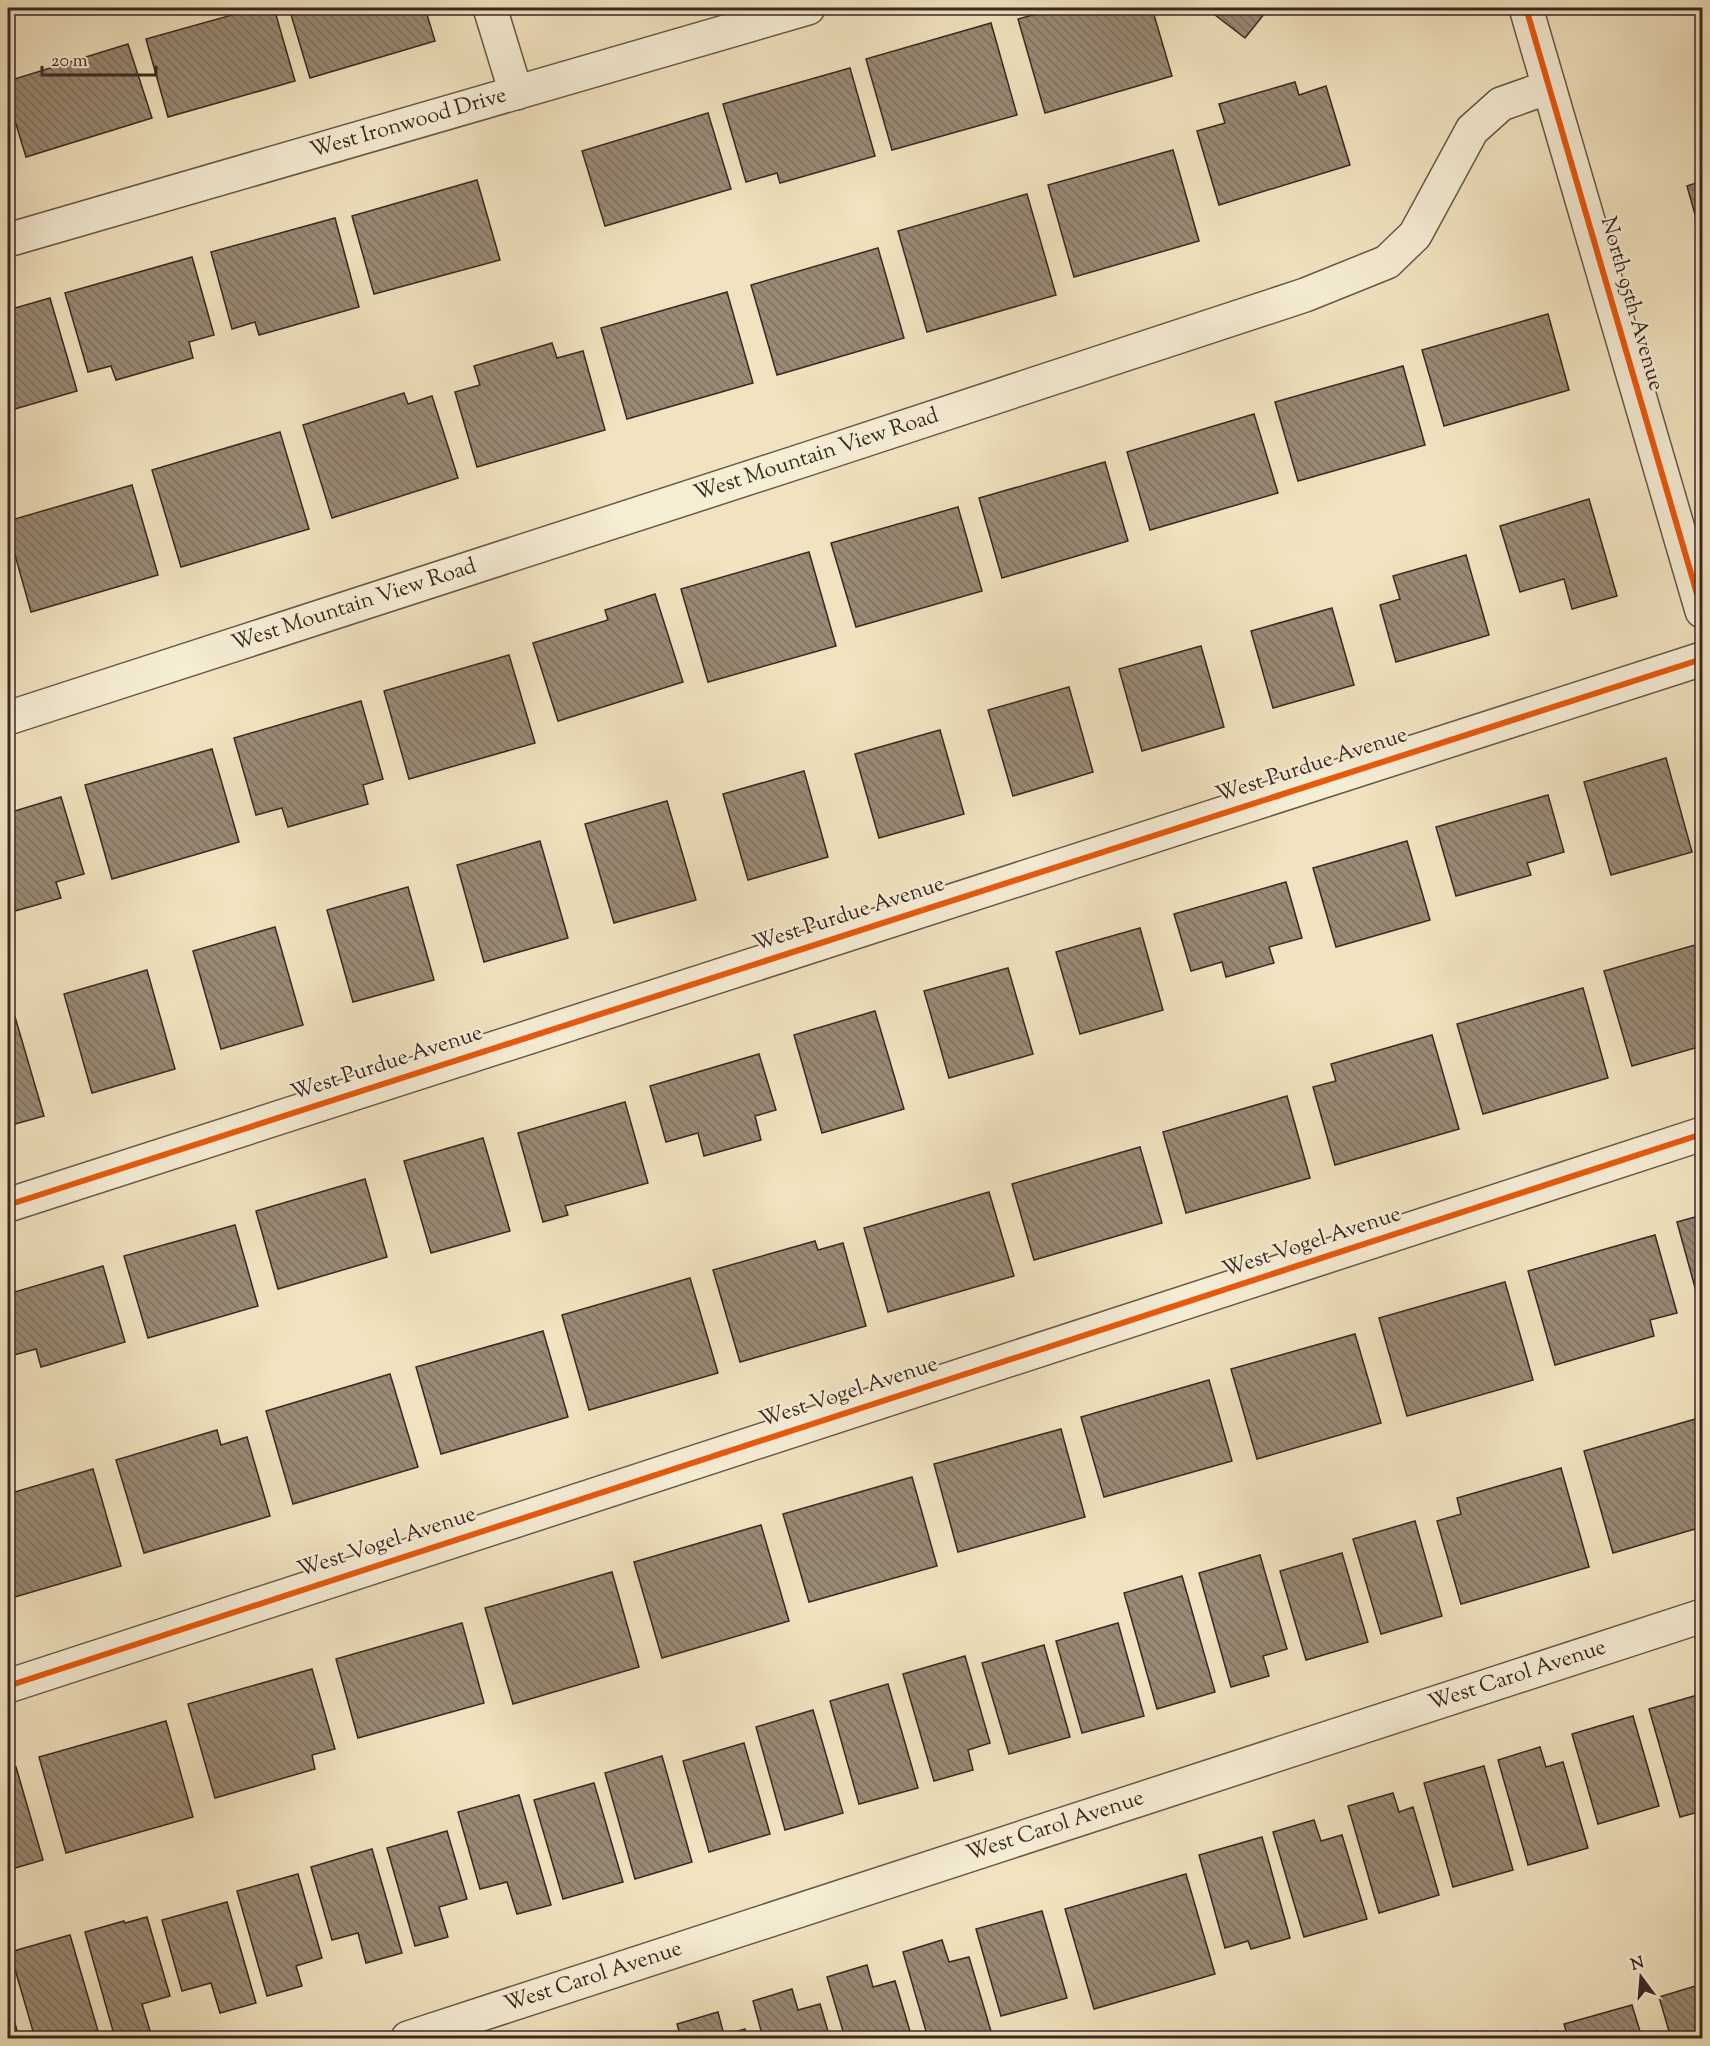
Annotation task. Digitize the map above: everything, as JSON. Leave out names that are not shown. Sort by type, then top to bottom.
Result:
[{"type":"street","points":[[490,8],[516,93]]},
{"type":"street","name":"West Ironwood Drive","points":[[8,240],[808,8]]},
{"type":"street","name":"North 95th Avenue","points":[[1526,8],[1702,611]]},
{"type":"street","name":"West Mountain View Road","points":[[8,718],[1305,295],[1387,262],[1415,235],[1472,130],[1501,104],[1549,87]]},
{"type":"street","name":"West Purdue Avenue","points":[[8,1205],[1702,659]]},
{"type":"street","name":"West Vogel Avenue","points":[[8,1686],[1702,1134]]},
{"type":"street","name":"West Carol Avenue","points":[[408,2038],[1702,1616]]},
{"type":"building","points":[[257,8],[274,8],[295,81],[168,117],[146,39]]},
{"type":"building","points":[[289,8],[425,8],[435,41],[310,78]]},
{"type":"building","points":[[1058,8],[1152,8],[1172,76],[1045,113],[1018,19]]},
{"type":"building","points":[[1206,8],[1269,8],[1245,38]]},
{"type":"building","points":[[991,23],[1017,115],[892,150],[866,59]]},
{"type":"building","points":[[128,44],[152,118],[26,157],[8,98],[8,81]]},
{"type":"building","points":[[850,68],[875,156],[780,183],[777,173],[746,182],[723,104]]},
{"type":"building","points":[[1295,82],[1299,95],[1326,86],[1350,165],[1219,205],[1197,131],[1225,123],[1219,104]]},
{"type":"building","points":[[708,113],[731,189],[605,226],[582,151]]},
{"type":"building","points":[[1173,150],[1199,241],[1074,277],[1048,185]]},
{"type":"building","points":[[477,180],[500,260],[374,294],[352,216]]},
{"type":"building","points":[[1702,181],[1702,236],[1701,236],[1687,186]]},
{"type":"building","points":[[1027,194],[1056,295],[927,332],[898,231]]},
{"type":"building","points":[[335,218],[359,307],[259,335],[255,322],[232,329],[211,252]]},
{"type":"building","points":[[878,248],[904,338],[777,375],[751,285]]},
{"type":"building","points":[[192,257],[214,335],[189,342],[193,358],[116,380],[111,366],[88,372],[65,293]]},
{"type":"building","points":[[727,292],[753,383],[627,419],[601,328]]},
{"type":"building","points":[[50,298],[77,391],[8,411],[8,310]]},
{"type":"building","points":[[1548,314],[1569,390],[1444,426],[1422,350]]},
{"type":"building","points":[[552,343],[557,358],[583,351],[605,430],[477,467],[455,392],[480,385],[474,366]]},
{"type":"building","points":[[1403,366],[1425,445],[1298,481],[1275,402]]},
{"type":"building","points":[[404,393],[408,404],[432,396],[458,478],[332,518],[303,425]]},
{"type":"building","points":[[1254,414],[1278,493],[1150,530],[1127,452]]},
{"type":"building","points":[[280,432],[309,529],[181,567],[152,470]]},
{"type":"building","points":[[1105,462],[1128,541],[1002,578],[979,498]]},
{"type":"building","points":[[132,485],[158,575],[31,612],[8,530],[8,521]]},
{"type":"building","points":[[1589,499],[1617,596],[1572,609],[1564,579],[1520,592],[1500,526]]},
{"type":"building","points":[[958,507],[982,591],[856,627],[831,543]]},
{"type":"building","points":[[809,552],[836,646],[708,682],[681,589]]},
{"type":"building","points":[[1466,555],[1489,635],[1396,662],[1380,605],[1400,599],[1393,576]]},
{"type":"building","points":[[655,594],[683,682],[558,721],[533,643],[608,620],[605,610]]},
{"type":"building","points":[[1332,608],[1354,685],[1273,708],[1251,631]]},
{"type":"building","points":[[1201,646],[1224,727],[1142,751],[1119,669]]},
{"type":"building","points":[[509,655],[535,743],[409,779],[384,691]]},
{"type":"building","points":[[1069,687],[1093,772],[1013,796],[988,710]]},
{"type":"building","points":[[361,701],[383,779],[363,785],[368,804],[288,827],[282,808],[256,815],[234,738]]},
{"type":"building","points":[[940,730],[964,814],[879,838],[855,754]]},
{"type":"building","points":[[212,749],[239,842],[112,879],[85,785]]},
{"type":"building","points":[[1666,758],[1692,852],[1611,875],[1584,782]]},
{"type":"building","points":[[804,771],[828,857],[748,880],[723,794]]},
{"type":"building","points":[[1548,795],[1564,852],[1527,863],[1531,875],[1456,896],[1436,827]]},
{"type":"building","points":[[61,797],[84,874],[56,882],[61,898],[8,913],[8,813]]},
{"type":"building","points":[[667,801],[696,900],[614,923],[585,824]]},
{"type":"building","points":[[540,841],[568,938],[484,962],[457,865]]},
{"type":"building","points":[[1407,841],[1430,920],[1336,947],[1313,868]]},
{"type":"building","points":[[1286,882],[1302,938],[1269,947],[1274,963],[1226,977],[1222,962],[1191,971],[1174,914]]},
{"type":"building","points":[[408,887],[434,980],[353,1002],[327,910]]},
{"type":"building","points":[[275,927],[303,1025],[221,1049],[193,951]]},
{"type":"building","points":[[1140,928],[1163,1010],[1080,1034],[1056,952]]},
{"type":"building","points":[[1702,943],[1702,1046],[1632,1066],[1604,971]]},
{"type":"building","points":[[1008,968],[1033,1054],[949,1078],[924,991]]},
{"type":"building","points":[[147,970],[175,1069],[92,1093],[64,994]]},
{"type":"building","points":[[1583,988],[1608,1078],[1483,1114],[1457,1024]]},
{"type":"building","points":[[13,1010],[44,1116],[8,1126],[8,1011]]},
{"type":"building","points":[[875,1011],[904,1109],[822,1133],[794,1035]]},
{"type":"building","points":[[1432,1035],[1459,1129],[1335,1165],[1313,1087],[1336,1081],[1331,1064]]},
{"type":"building","points":[[759,1054],[776,1110],[755,1116],[761,1140],[704,1156],[698,1133],[666,1142],[650,1086]]},
{"type":"building","points":[[1287,1096],[1310,1178],[1186,1213],[1163,1132]]},
{"type":"building","points":[[625,1102],[648,1183],[565,1206],[568,1215],[543,1222],[518,1133]]},
{"type":"building","points":[[483,1138],[510,1231],[431,1253],[404,1161]]},
{"type":"building","points":[[1140,1147],[1162,1223],[1034,1260],[1012,1184]]},
{"type":"building","points":[[365,1179],[387,1257],[278,1289],[256,1211]]},
{"type":"building","points":[[989,1192],[1014,1276],[888,1312],[864,1228]]},
{"type":"building","points":[[1702,1215],[1702,1313],[1677,1222]]},
{"type":"building","points":[[235,1225],[258,1306],[148,1338],[124,1256]]},
{"type":"building","points":[[1655,1235],[1677,1313],[1650,1320],[1654,1336],[1555,1365],[1528,1271]]},
{"type":"building","points":[[815,1241],[818,1250],[843,1243],[866,1326],[740,1362],[713,1270]]},
{"type":"building","points":[[103,1266],[125,1342],[41,1367],[36,1349],[10,1356],[8,1294]]},
{"type":"building","points":[[690,1278],[718,1373],[589,1410],[562,1315]]},
{"type":"building","points":[[1505,1282],[1533,1380],[1407,1416],[1379,1318]]},
{"type":"building","points":[[543,1331],[568,1417],[441,1454],[416,1367]]},
{"type":"building","points":[[1355,1334],[1381,1423],[1257,1459],[1231,1369]]},
{"type":"building","points":[[390,1374],[418,1467],[293,1504],[266,1411]]},
{"type":"building","points":[[1209,1380],[1232,1461],[1104,1497],[1081,1417]]},
{"type":"building","points":[[1702,1417],[1702,1527],[1613,1553],[1584,1451]]},
{"type":"building","points":[[1061,1429],[1085,1517],[958,1552],[934,1464]]},
{"type":"building","points":[[217,1430],[221,1445],[247,1437],[270,1516],[144,1553],[116,1460]]},
{"type":"building","points":[[1561,1468],[1589,1567],[1461,1604],[1437,1521],[1461,1514],[1457,1498]]},
{"type":"building","points":[[93,1469],[121,1566],[8,1599],[8,1494]]},
{"type":"building","points":[[912,1477],[937,1566],[809,1602],[783,1514]]},
{"type":"building","points":[[1415,1521],[1442,1616],[1381,1634],[1353,1539]]},
{"type":"building","points":[[761,1525],[789,1621],[662,1658],[634,1562]]},
{"type":"building","points":[[1342,1553],[1368,1642],[1306,1660],[1280,1571]]},
{"type":"building","points":[[1260,1555],[1287,1649],[1263,1656],[1269,1676],[1231,1687],[1199,1573]]},
{"type":"building","points":[[612,1572],[639,1667],[513,1704],[485,1608]]},
{"type":"building","points":[[1182,1576],[1215,1692],[1157,1709],[1124,1593]]},
{"type":"building","points":[[462,1623],[484,1703],[358,1738],[336,1659]]},
{"type":"building","points":[[1118,1623],[1144,1716],[1082,1733],[1056,1641]]},
{"type":"building","points":[[1044,1645],[1070,1737],[1009,1754],[982,1663]]},
{"type":"building","points":[[965,1656],[990,1743],[968,1750],[973,1770],[934,1781],[903,1674]]},
{"type":"building","points":[[312,1669],[335,1749],[312,1755],[315,1769],[215,1798],[188,1704]]},
{"type":"building","points":[[888,1684],[918,1788],[859,1804],[830,1701]]},
{"type":"building","points":[[1701,1694],[1702,1811],[1680,1817],[1649,1709]]},
{"type":"building","points":[[813,1710],[843,1813],[785,1830],[756,1727]]},
{"type":"building","points":[[1633,1716],[1659,1806],[1598,1824],[1572,1734]]},
{"type":"building","points":[[166,1721],[193,1817],[66,1853],[39,1757]]},
{"type":"building","points":[[744,1743],[770,1834],[709,1852],[683,1761]]},
{"type":"building","points":[[1540,1747],[1546,1767],[1563,1762],[1588,1848],[1528,1865],[1498,1760]]},
{"type":"building","points":[[662,1756],[692,1862],[635,1879],[605,1773]]},
{"type":"building","points":[[1484,1766],[1513,1870],[1453,1887],[1424,1783]]},
{"type":"building","points":[[16,1767],[43,1860],[8,1870],[8,1769]]},
{"type":"building","points":[[594,1783],[623,1882],[563,1899],[534,1800]]},
{"type":"building","points":[[1393,1793],[1399,1812],[1413,1807],[1439,1895],[1379,1913],[1348,1806]]},
{"type":"building","points":[[519,1795],[551,1905],[517,1914],[507,1882],[480,1889],[458,1812]]},
{"type":"building","points":[[1314,1820],[1321,1841],[1342,1835],[1367,1919],[1304,1937],[1273,1832]]},
{"type":"building","points":[[447,1831],[467,1899],[439,1907],[448,1937],[415,1946],[387,1848]]},
{"type":"building","points":[[1262,1837],[1290,1938],[1251,1949],[1248,1941],[1225,1948],[1199,1855]]},
{"type":"building","points":[[372,1849],[402,1953],[366,1963],[358,1933],[332,1940],[311,1867]]},
{"type":"building","points":[[298,1874],[322,1958],[296,1966],[302,1986],[267,1996],[237,1891]]},
{"type":"building","points":[[1186,1874],[1215,1974],[1094,2009],[1065,1909]]},
{"type":"building","points":[[227,1902],[256,2003],[220,2013],[211,1983],[182,1991],[162,1920]]},
{"type":"building","points":[[1042,1911],[1067,1998],[1001,2016],[976,1929]]},
{"type":"building","points":[[147,1917],[170,1996],[142,2004],[151,2034],[135,2038],[115,2038],[85,1932]]},
{"type":"building","points":[[70,1935],[100,2038],[63,2038],[61,2031],[35,2038],[10,1952]]},
{"type":"building","points":[[942,1940],[949,1962],[969,1957],[993,2038],[928,2038],[903,1952]]},
{"type":"building","points":[[867,1965],[873,1987],[895,1981],[912,2038],[845,2038],[827,1977]]},
{"type":"building","points":[[1702,1984],[1702,2038],[1671,2038],[1659,1997]]},
{"type":"building","points":[[792,1989],[798,2010],[820,2004],[830,2038],[763,2038],[753,2001]]},
{"type":"building","points":[[8,1998],[19,2038],[8,2038]]},
{"type":"building","points":[[1632,2005],[1642,2038],[1568,2038],[1564,2024]]},
{"type":"building","points":[[718,2012],[724,2035],[745,2029],[747,2038],[681,2038],[677,2024]]},
{"type":"building","points":[[1537,2031],[1540,2038],[1510,2038]]},
{"type":"cycle path","points":[[1526,8],[1702,611]]},
{"type":"cycle path","points":[[8,1205],[1702,659]]},
{"type":"cycle path","points":[[8,1686],[1702,1134]]}]
